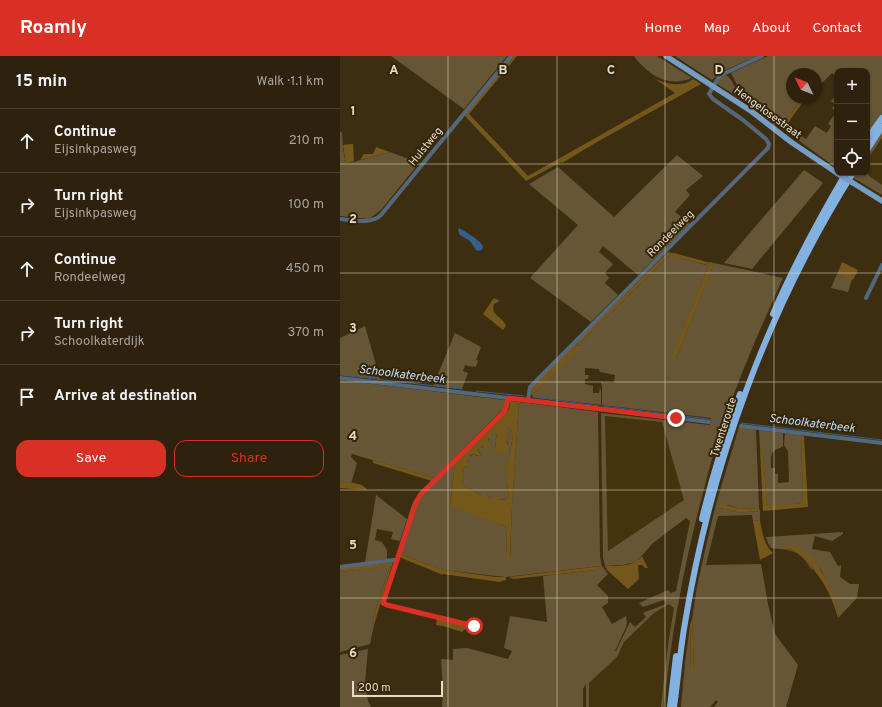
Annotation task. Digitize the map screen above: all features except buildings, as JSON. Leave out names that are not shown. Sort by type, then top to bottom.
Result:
[{"type":"highway","points":[[870,135],[882,118]]},
{"type":"highway","points":[[870,145],[882,127]]},
{"type":"highway","name":"Twenteroute","points":[[670,707],[681,621],[690,570],[706,500],[737,402],[784,289],[815,228],[844,176]]},
{"type":"highway","name":"Twenteroute","points":[[674,707],[684,624],[694,570],[712,496],[729,439],[763,346],[788,290],[818,231],[850,176]]},
{"type":"main road","name":"Hengelosestraat","points":[[666,56],[751,111],[791,142],[834,171]]},
{"type":"main road","name":"Hengelosestraat","points":[[842,176],[882,201]]},
{"type":"street","name":"Hulstweg","points":[[340,219],[370,220],[381,215],[510,56]]},
{"type":"street","points":[[713,86],[721,75],[762,56]]},
{"type":"street","name":"Rondeelweg","points":[[528,400],[530,387],[768,148],[769,144],[766,139],[710,96],[709,94],[713,86]]},
{"type":"street","points":[[866,298],[882,265]]},
{"type":"street","points":[[340,378],[709,422]]},
{"type":"street","points":[[474,626],[383,603],[414,505],[419,497],[503,413],[506,408],[508,398]]},
{"type":"street","points":[[742,426],[882,443]]},
{"type":"street","points":[[340,567],[397,560]]},
{"type":"shaded area","points":[[391,56],[507,56],[464,109]]},
{"type":"shaded area","points":[[512,56],[517,56],[469,114],[528,176],[675,93],[655,79],[669,84],[684,84],[693,79],[701,84],[562,163],[561,162],[526,181],[464,115]]},
{"type":"shaded area","points":[[634,56],[657,56],[692,78],[683,81],[675,81],[659,78],[646,69]]},
{"type":"shaded area","points":[[676,56],[757,56],[721,72],[712,80]]},
{"type":"shaded area","points":[[768,56],[882,56],[882,114],[870,132],[870,68],[834,68],[834,75],[832,73],[822,83],[822,68],[786,68],[786,104],[798,104],[785,121],[743,95],[731,73]]},
{"type":"shaded area","points":[[726,75],[730,79],[740,96],[806,139],[815,126],[827,133],[831,126],[828,124],[834,115],[834,166],[748,103],[717,84],[721,76]]},
{"type":"shaded area","points":[[798,104],[802,104],[788,123],[785,121]]},
{"type":"shaded area","points":[[882,129],[882,138],[870,156],[870,147]]},
{"type":"shaded area","points":[[340,131],[342,133],[346,164],[390,152],[419,163],[381,210],[369,219],[340,216]]},
{"type":"shaded area","points":[[882,136],[882,189],[866,180],[866,176],[870,176],[870,153]]},
{"type":"shaded area","points":[[353,144],[354,161],[346,164],[343,145]]},
{"type":"shaded area","points":[[376,147],[390,152],[360,160],[364,154],[373,154]]},
{"type":"shaded area","points":[[677,155],[703,176],[686,190],[690,195],[675,212],[690,224],[638,275],[603,246],[599,252],[613,264],[605,273],[609,278],[605,283],[618,295],[591,322],[530,278],[578,225],[529,184],[558,167],[614,217]]},
{"type":"shaded area","points":[[804,170],[823,183],[752,269],[724,263]]},
{"type":"shaded area","points":[[869,176],[882,185],[882,195],[852,177]]},
{"type":"shaded area","points":[[668,252],[672,253],[581,342],[577,342]]},
{"type":"shaded area","points":[[672,253],[674,253],[672,256],[706,265],[707,262],[710,262],[673,357],[676,358],[714,263],[783,278],[738,383],[710,465],[696,519],[679,599],[670,653],[664,707],[661,707],[662,695],[674,608],[669,604],[654,613],[624,642],[617,657],[589,683],[589,707],[586,707],[586,684],[583,689],[583,707],[442,707],[443,691],[441,659],[453,660],[453,649],[467,648],[508,659],[512,651],[504,648],[510,616],[547,622],[543,576],[596,570],[601,566],[505,577],[443,570],[400,554],[416,503],[455,463],[450,505],[507,527],[506,555],[510,559],[519,402],[598,412],[600,557],[602,566],[608,574],[597,585],[608,596],[608,603],[602,607],[612,624],[626,616],[627,623],[615,651],[630,622],[635,627],[646,617],[643,613],[666,604],[664,600],[643,607],[639,603],[668,590],[671,593],[676,591],[690,521],[686,518],[653,543],[636,562],[623,565],[605,566],[603,557],[601,413],[710,425],[711,418],[602,405],[601,382],[614,383],[615,375],[600,372],[599,369],[585,368],[585,375],[589,375],[588,379],[585,379],[585,384],[593,386],[593,393],[599,393],[600,387],[601,405],[533,397],[534,393],[581,346],[574,345],[577,342],[581,342]],"holes":[[[605,416],[662,422],[684,500],[608,551]]]},
{"type":"shaded area","points":[[674,253],[707,262],[707,265],[671,256]]},
{"type":"shaded area","points":[[710,262],[714,263],[710,274],[676,358],[672,358]]},
{"type":"shaded area","points":[[842,262],[858,270],[853,280],[837,274]]},
{"type":"shaded area","points":[[837,274],[852,279],[848,292],[831,288]]},
{"type":"shaded area","points":[[494,298],[500,301],[494,304],[493,308],[495,314],[506,326],[503,330],[483,314]]},
{"type":"shaded area","points":[[365,326],[380,379],[340,375],[340,338]]},
{"type":"shaded area","points":[[455,333],[481,347],[476,360],[478,361],[476,367],[465,365],[463,371],[468,373],[462,389],[433,386]]},
{"type":"shaded area","points":[[574,345],[582,346],[534,393],[533,397],[531,394],[532,387]]},
{"type":"shaded area","points":[[340,380],[507,401],[506,406],[434,478],[352,454],[351,457],[357,463],[351,484],[340,482]]},
{"type":"shaded area","points":[[510,401],[519,402],[510,559],[508,562],[506,555],[507,527],[450,506],[455,463],[509,409]],"holes":[[[506,427],[509,427],[512,432],[512,440],[509,462],[505,463],[504,466],[509,473],[507,482],[508,498],[503,500],[496,496],[490,499],[484,493],[480,495],[464,486],[462,482],[464,475],[462,472],[464,468],[469,465],[467,461],[470,455],[475,454],[480,457],[481,456],[478,450],[480,446],[482,446],[485,450],[488,450],[488,439],[493,433],[497,436],[494,452],[505,452],[507,449]]]},
{"type":"shaded area","points":[[605,415],[663,422],[684,500],[608,551]]},
{"type":"shaded area","points":[[506,427],[509,427],[512,432],[509,463],[507,463],[509,475],[507,486],[508,496],[506,500],[494,498],[490,499],[484,494],[480,495],[464,486],[462,482],[464,475],[462,472],[464,468],[468,466],[467,459],[469,457],[475,454],[477,456],[481,455],[479,447],[482,446],[483,448],[488,442],[489,436],[493,432],[497,436],[495,441],[496,448],[494,452],[508,444],[505,436]]},
{"type":"shaded area","points":[[739,427],[752,428],[756,430],[759,508],[739,509],[728,505],[718,508],[735,512],[760,511],[760,520],[753,521],[752,515],[718,516],[706,565],[761,564],[775,634],[798,665],[786,707],[714,707],[718,702],[716,700],[710,707],[681,707],[690,625],[691,672],[694,671],[692,619],[697,587],[716,504]]},
{"type":"shaded area","points":[[759,430],[783,433],[783,446],[774,451],[771,457],[771,468],[775,468],[775,474],[778,474],[778,483],[789,482],[788,451],[784,445],[785,433],[801,435],[803,503],[767,507],[763,454],[760,449]]},
{"type":"shaded area","points":[[801,435],[804,436],[808,507],[763,511],[760,449],[763,454],[767,506],[803,503]]},
{"type":"shaded area","points":[[373,460],[434,478],[432,481],[373,463]]},
{"type":"shaded area","points":[[340,482],[359,484],[367,490],[340,488]]},
{"type":"shaded area","points":[[376,495],[407,519],[400,541],[391,539],[393,532],[377,529],[375,540],[382,542],[387,550],[387,559],[365,562]]},
{"type":"shaded area","points":[[723,504],[739,509],[759,508],[760,511],[737,512],[717,507],[718,505]]},
{"type":"shaded area","points":[[760,520],[765,542],[773,553],[760,560],[753,521]]},
{"type":"shaded area","points":[[843,532],[843,534],[832,541],[815,536],[812,549],[830,552],[838,566],[841,565],[840,577],[850,584],[859,584],[857,598],[839,617],[822,571],[806,553],[785,548],[794,552],[771,548],[766,537]]},
{"type":"shaded area","points":[[796,546],[813,559],[819,567],[834,598],[838,618],[829,593],[814,570],[801,556],[784,547]]},
{"type":"shaded area","points":[[400,554],[443,570],[506,577],[506,580],[499,582],[443,575],[399,557]]},
{"type":"shaded area","points":[[642,556],[648,568],[638,565],[639,579],[628,589],[607,570],[605,566],[630,564],[639,560]]},
{"type":"shaded area","points":[[393,562],[374,625],[373,619],[390,566],[340,572],[340,568]]},
{"type":"shaded area","points":[[390,566],[373,619],[374,625],[370,644],[340,652],[340,572]]},
{"type":"shaded area","points":[[602,566],[596,570],[513,579],[509,577]]},
{"type":"shaded area","points":[[669,604],[674,608],[668,641],[661,707],[589,707],[589,683],[617,657],[624,642],[654,613]]},
{"type":"shaded area","points":[[437,618],[469,626],[462,632],[436,625]]},
{"type":"shaded area","points":[[692,619],[694,672],[691,672],[690,625]]},
{"type":"shaded area","points":[[368,649],[365,682],[368,701],[371,707],[340,707],[340,655]]},
{"type":"water","points":[[459,228],[480,242],[483,247],[482,250],[476,250],[470,241],[460,235],[458,231]]},
{"type":"water","points":[[373,364],[375,375],[366,374],[368,368]]},
{"type":"waterway","name":"Schoolkaterbeek","points":[[340,375],[462,389]]},
{"type":"waterway","name":"Schoolkaterbeek","points":[[476,391],[524,396]]},
{"type":"waterway","name":"Schoolkaterbeek","points":[[533,397],[599,406]]},
{"type":"waterway","name":"Schoolkaterbeek","points":[[603,406],[724,421]]},
{"type":"waterway","name":"Schoolkaterbeek","points":[[741,423],[882,440]]},
{"type":"route","points":[[474,626],[383,603],[414,505],[421,494],[503,413],[506,408],[508,398],[676,418]]}]
